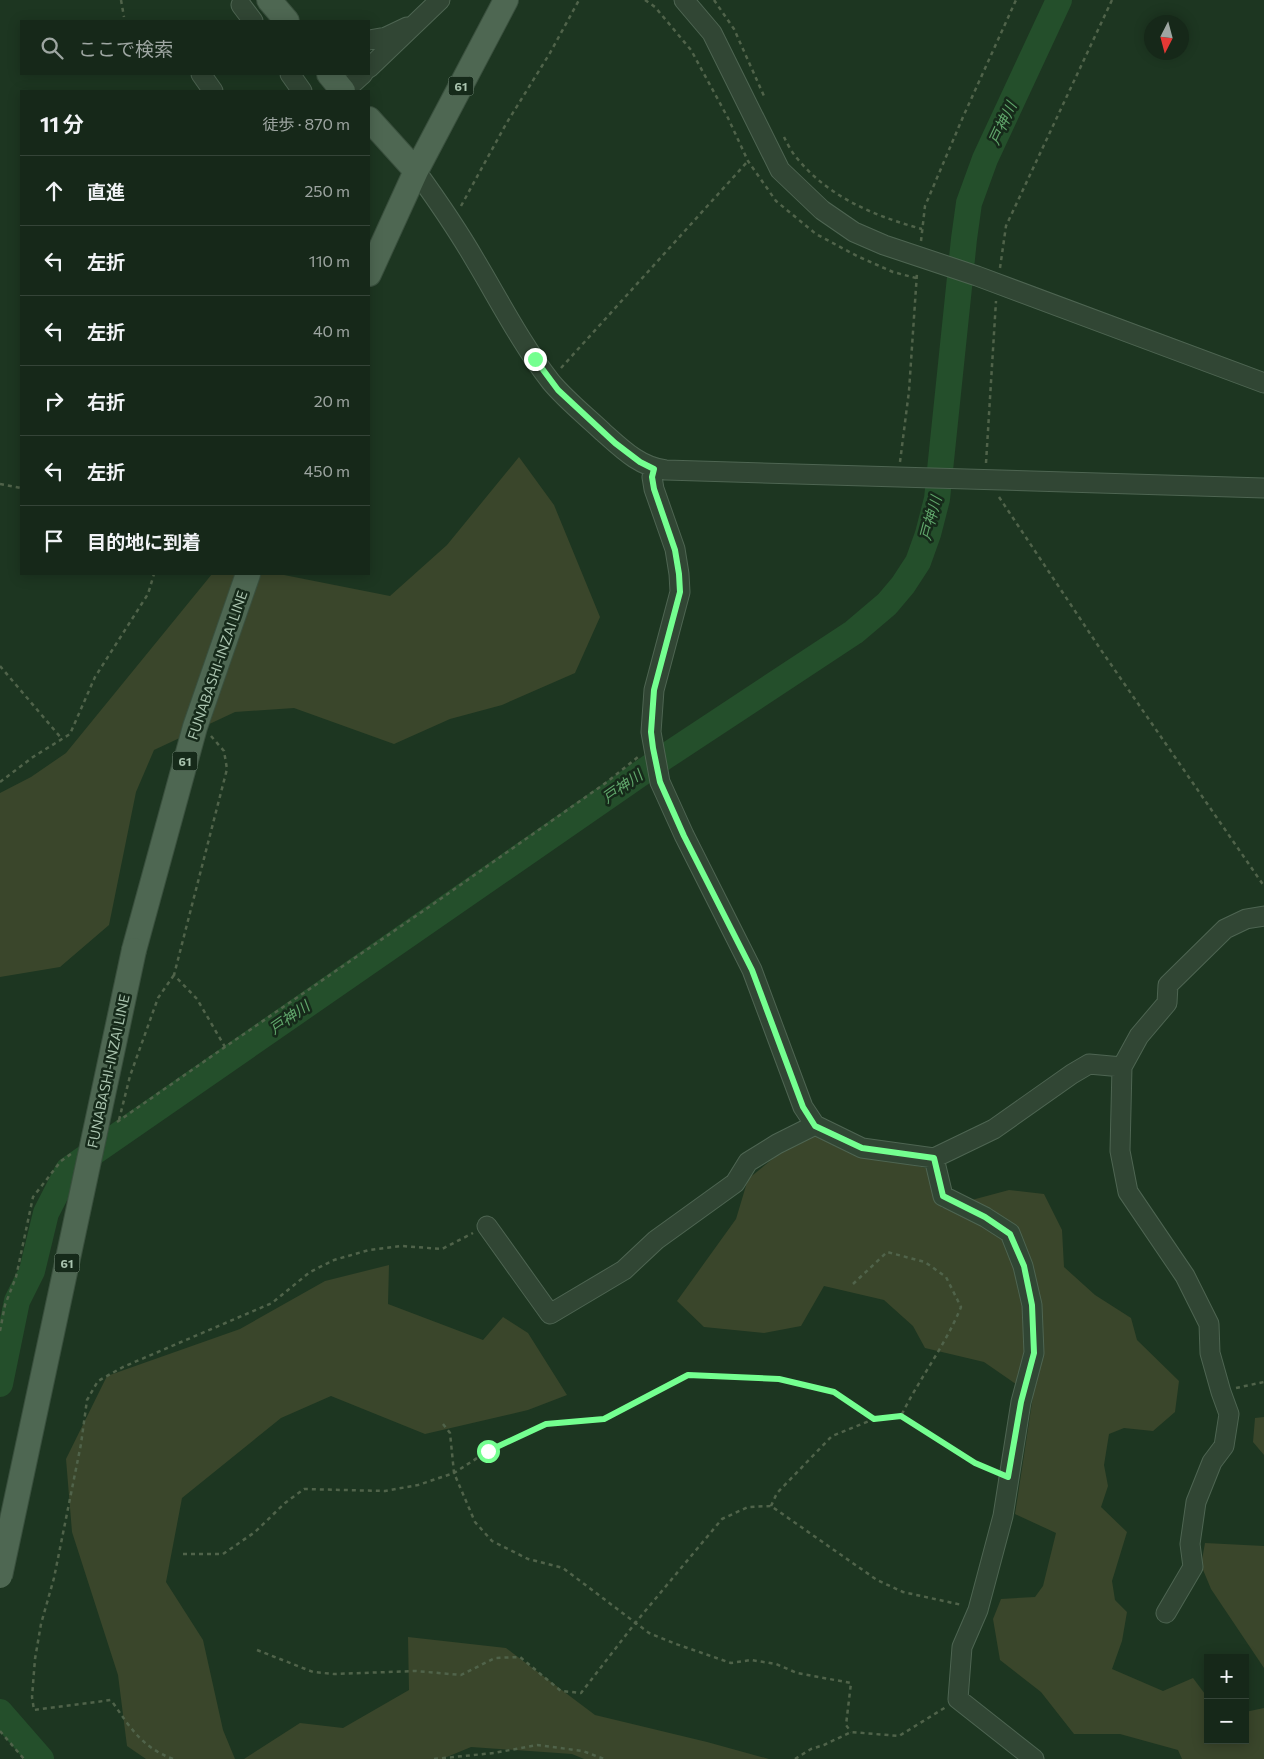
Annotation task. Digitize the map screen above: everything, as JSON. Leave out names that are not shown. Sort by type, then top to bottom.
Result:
[{"type":"main road","points":[[269,0],[286,20]]},
{"type":"main road","name":"61","points":[[370,272],[416,171],[506,0]]},
{"type":"main road","points":[[331,75],[342,90]]},
{"type":"main road","points":[[370,120],[416,171]]},
{"type":"main road","name":"FUNABASHI-INZAI LINE","points":[[0,1576],[134,950],[195,727],[248,575]]},
{"type":"street","points":[[370,67],[440,0]]},
{"type":"street","points":[[684,0],[712,33],[780,170],[822,210],[854,232],[884,246],[978,276],[1264,383]]},
{"type":"street","points":[[242,5],[252,20]]},
{"type":"street","points":[[370,40],[398,32],[417,22]]},
{"type":"street","points":[[203,75],[212,90]]},
{"type":"street","points":[[344,90],[362,75]]},
{"type":"street","points":[[416,171],[452,223],[509,318],[550,380],[558,390],[615,443],[640,462],[654,469],[1264,488]]},
{"type":"street","points":[[654,469],[652,477],[654,489],[675,550],[680,592],[654,690],[651,732],[660,782],[684,836],[752,970],[803,1107],[815,1126],[862,1148],[934,1158],[994,1129],[1089,1064],[1122,1067]]},
{"type":"street","points":[[1166,1613],[1193,1567],[1190,1544],[1196,1502],[1212,1462],[1224,1446],[1229,1414],[1210,1353],[1209,1324],[1185,1276],[1128,1192],[1120,1151],[1122,1067],[1139,1036],[1167,1003],[1168,985],[1225,929],[1246,919],[1264,916]]},
{"type":"street","points":[[487,1226],[550,1314],[624,1270],[656,1240],[735,1183],[748,1162],[777,1144],[815,1126]]},
{"type":"street","points":[[934,1158],[943,1196],[985,1217],[1010,1234],[1024,1266],[1032,1305],[1034,1353],[1021,1402],[1003,1516],[978,1610],[962,1647],[958,1699],[1034,1759]]},
{"type":"path","points":[[121,0],[124,17]]},
{"type":"path","points":[[452,223],[506,124],[550,52],[578,0]]},
{"type":"path","points":[[714,0],[734,30],[764,96]]},
{"type":"path","points":[[920,249],[925,206],[1016,0]]},
{"type":"path","points":[[1000,272],[1006,226],[1112,0]]},
{"type":"path","points":[[783,135],[795,156],[825,186],[864,210],[922,230]]},
{"type":"path","points":[[550,380],[748,161]]},
{"type":"path","points":[[899,476],[909,391],[917,268]]},
{"type":"path","points":[[996,300],[988,479],[1004,506],[1101,650],[1264,886]]},
{"type":"path","points":[[0,484],[20,488]]},
{"type":"path","points":[[0,782],[33,757],[70,734],[95,677],[148,594],[154,575]]},
{"type":"path","points":[[0,666],[62,739]]},
{"type":"path","points":[[119,1121],[130,1076],[158,998],[174,975],[227,769],[224,751],[211,736],[195,727]]},
{"type":"path","points":[[174,975],[197,999],[225,1047],[430,907],[607,782],[643,752],[653,748]]},
{"type":"path","points":[[173,1759],[158,1753],[135,1735],[111,1700],[34,1710],[32,1697],[38,1641],[54,1578],[87,1400],[98,1381],[123,1367],[272,1303],[310,1272],[334,1260],[370,1250],[402,1246],[442,1249],[487,1226]]},
{"type":"path","points":[[853,1284],[887,1252],[925,1262],[946,1276],[961,1308],[952,1328],[913,1390],[901,1416]]},
{"type":"path","points":[[183,1554],[223,1554],[255,1532],[284,1503],[304,1489],[385,1490],[418,1485],[454,1473],[488,1451],[546,1424],[604,1419],[688,1375],[779,1379],[834,1392],[874,1419]]},
{"type":"path","points":[[1221,1392],[1264,1382]]},
{"type":"path","points":[[771,1506],[777,1493],[832,1436],[874,1419],[901,1416],[975,1463],[1008,1477]]},
{"type":"path","points":[[443,1424],[450,1433],[454,1473],[475,1522],[492,1540],[528,1559],[563,1568],[649,1633],[667,1641],[731,1662],[752,1660],[776,1664],[797,1673],[851,1683],[846,1725],[851,1732]]},
{"type":"path","points":[[257,1650],[313,1672],[334,1674],[416,1671],[461,1675],[496,1658],[520,1657],[561,1691],[580,1693],[636,1622],[722,1519],[748,1507],[771,1506],[876,1580],[903,1592],[943,1600],[978,1610]]},
{"type":"path","points":[[795,1759],[811,1749],[851,1732],[898,1736],[958,1699]]},
{"type":"path","points":[[0,1731],[24,1759]]},
{"type":"path","points":[[434,1759],[494,1753],[537,1744],[583,1751],[604,1759]]},
{"type":"green space","points":[[519,457],[554,505],[600,617],[575,673],[502,705],[450,719],[394,744],[294,708],[235,712],[154,750],[136,792],[109,925],[60,967],[0,977],[0,793],[31,777],[66,753],[211,575],[284,575],[390,596],[447,545]]},
{"type":"green space","points":[[809,1129],[869,1156],[931,1169],[942,1208],[1009,1190],[1044,1194],[1062,1230],[1064,1267],[1095,1295],[1131,1318],[1137,1340],[1179,1381],[1175,1412],[1153,1431],[1124,1428],[1109,1434],[1104,1465],[1108,1486],[1101,1507],[1127,1532],[1112,1581],[1115,1600],[1127,1612],[1122,1641],[1112,1669],[1163,1691],[1193,1678],[1204,1693],[1204,1744],[1249,1744],[1249,1711],[1264,1708],[1264,1759],[1182,1759],[1178,1750],[1120,1734],[1074,1734],[1041,1692],[1000,1660],[993,1619],[1001,1599],[1035,1597],[1043,1586],[1056,1533],[1015,1514],[1033,1396],[984,1362],[925,1348],[913,1326],[884,1300],[824,1286],[801,1326],[764,1333],[704,1327],[677,1301],[736,1219],[748,1179]]},
{"type":"green space","points":[[389,1265],[388,1304],[483,1340],[503,1317],[528,1333],[567,1395],[528,1410],[425,1434],[331,1396],[281,1418],[182,1498],[166,1582],[203,1640],[223,1730],[235,1759],[146,1759],[127,1746],[118,1675],[72,1532],[66,1459],[107,1376],[240,1329],[325,1281]]},
{"type":"green space","points":[[1264,1417],[1264,1455],[1253,1442],[1255,1418]]},
{"type":"green space","points":[[1205,1543],[1264,1546],[1264,1668],[1211,1589],[1201,1565]]},
{"type":"green space","points":[[408,1637],[506,1648],[595,1715],[769,1759],[584,1759],[572,1754],[471,1747],[442,1759],[244,1759],[300,1723],[343,1728],[409,1690]]},
{"type":"waterway","name":"戸神川","points":[[0,1384],[17,1301],[32,1271],[46,1213],[68,1170],[663,758],[854,632],[887,604],[903,585],[918,562],[937,499],[969,203],[985,159],[1059,0]]},
{"type":"waterway","name":"戸神川","points":[[0,1712],[41,1759]]},
{"type":"route","points":[[488,1451],[546,1424],[604,1419],[688,1375],[779,1379],[834,1392],[874,1419],[901,1416],[975,1463],[1008,1477],[1021,1402],[1034,1353],[1032,1305],[1024,1266],[1010,1234],[985,1217],[943,1196],[934,1158],[862,1148],[815,1126],[803,1107],[752,970],[684,836],[660,782],[651,732],[654,690],[680,592],[675,550],[654,489],[652,477],[654,469],[640,462],[615,443],[558,390],[535,359]]}]
